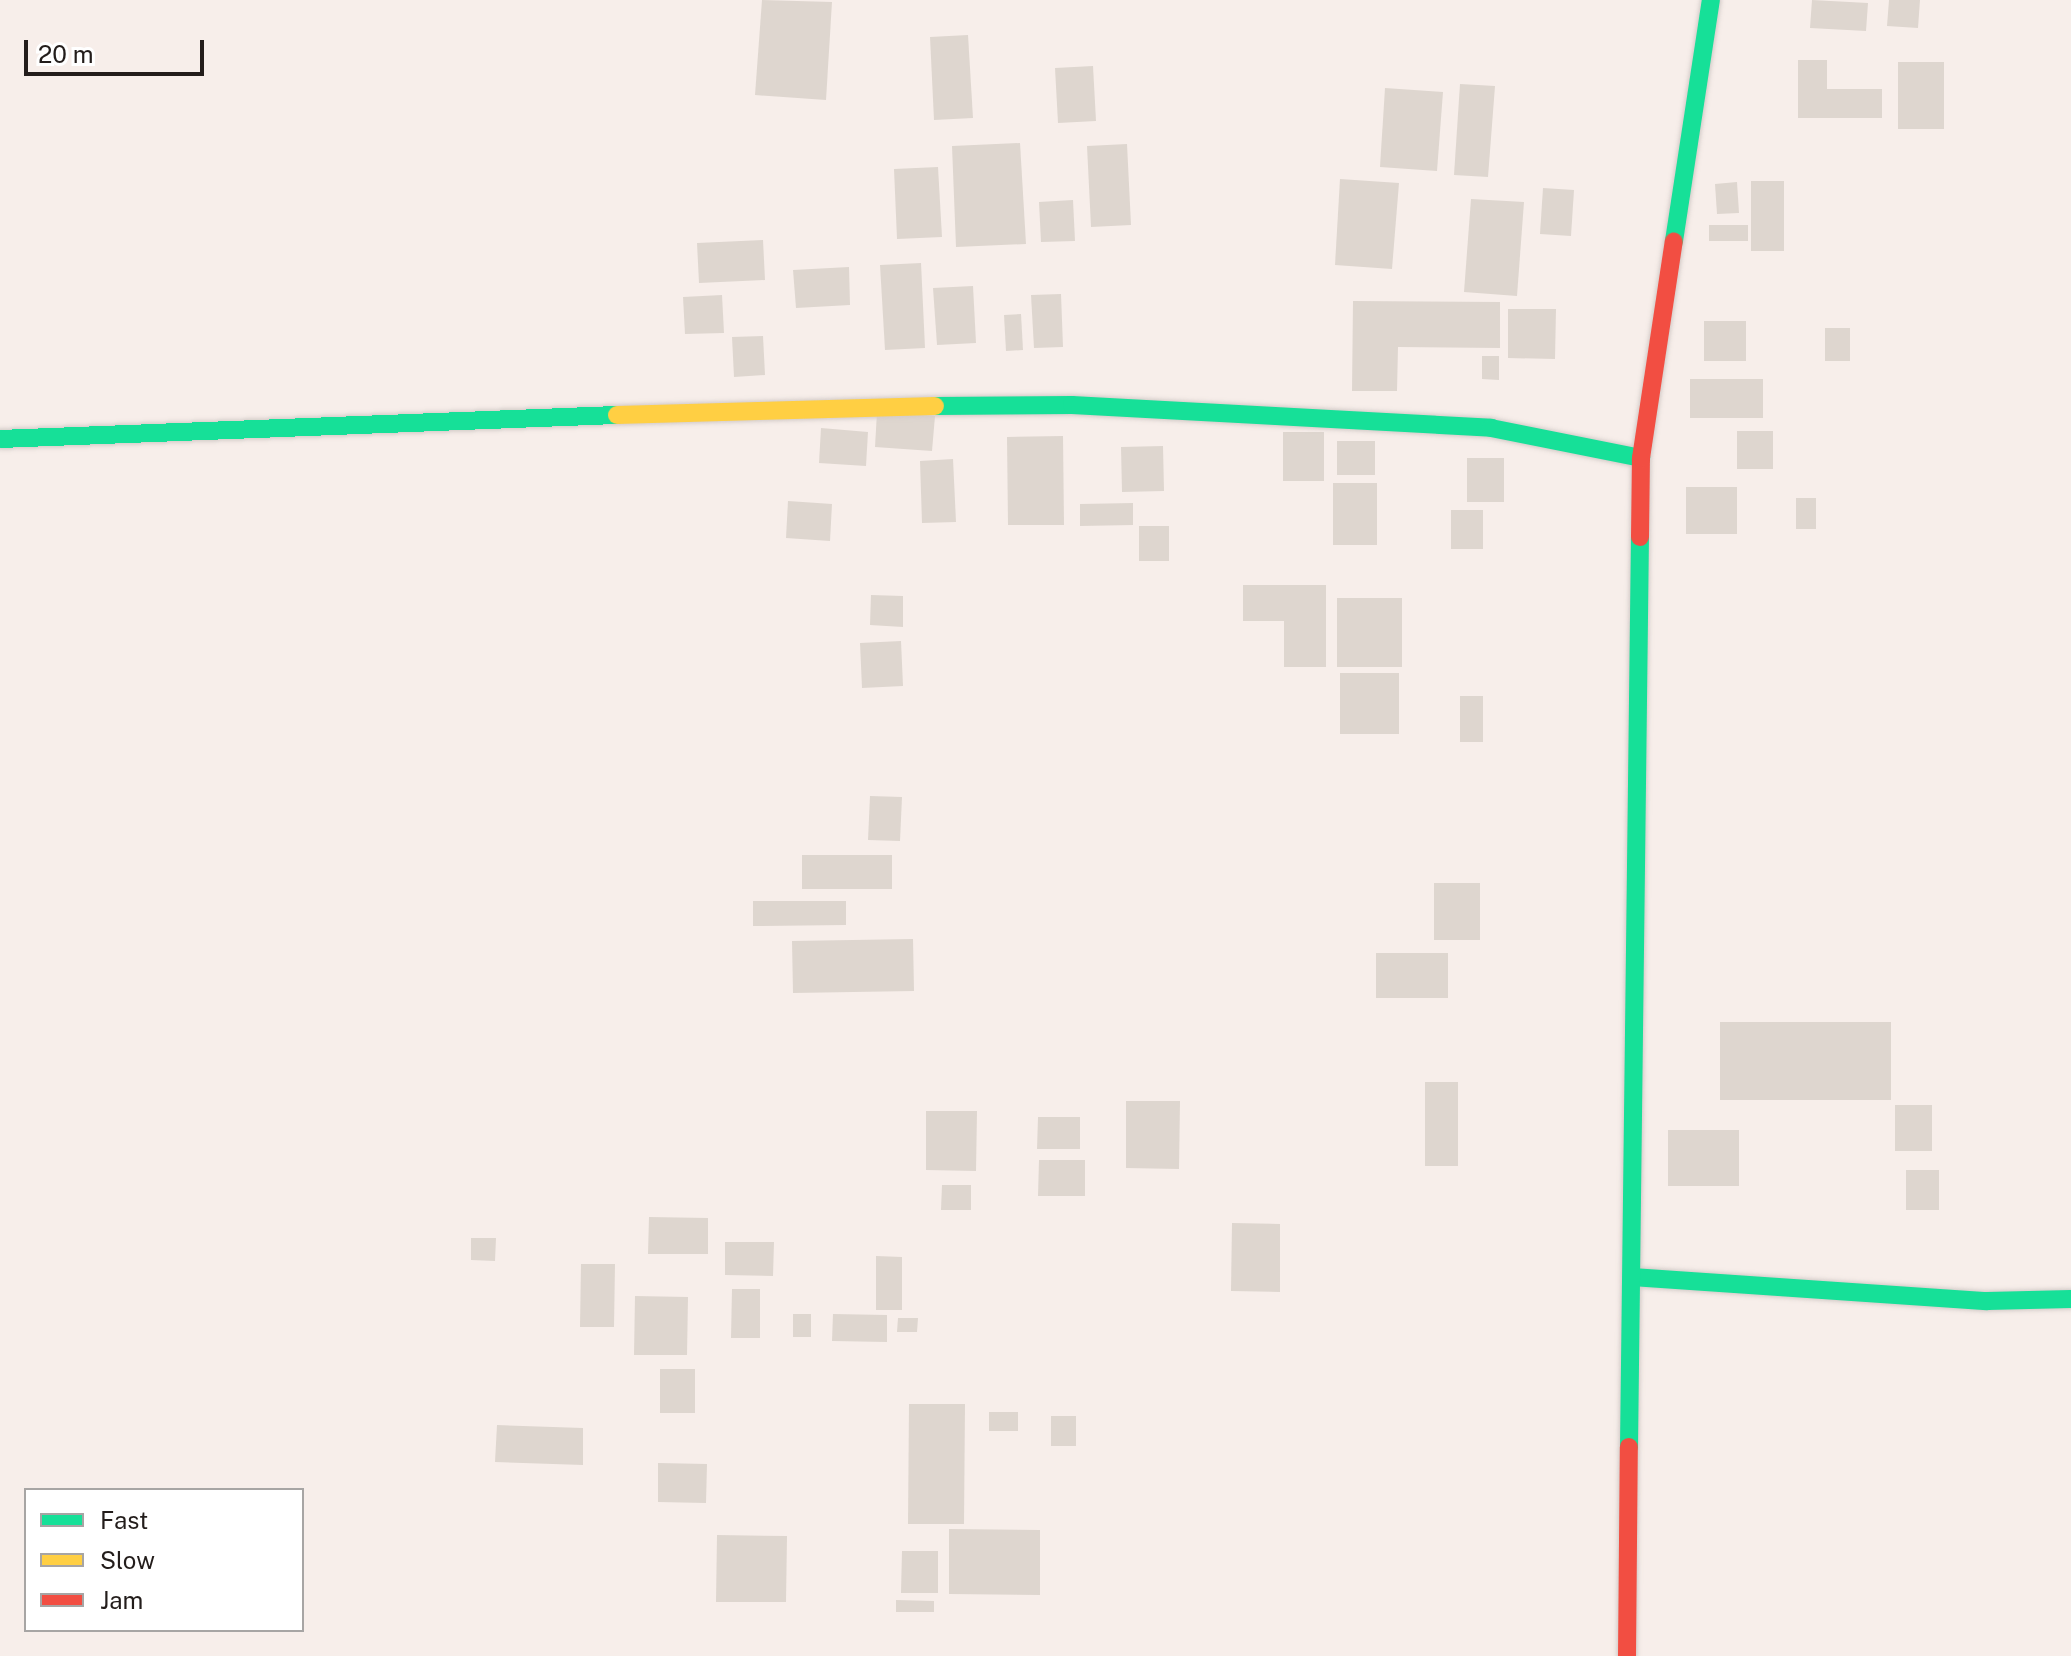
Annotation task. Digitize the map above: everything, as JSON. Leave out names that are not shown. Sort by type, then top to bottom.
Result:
[{"type":"street","points":[[1627,1656],[1641,458],[1711,0]]},
{"type":"street","points":[[0,439],[788,408],[1072,405],[1491,428],[1641,458]]},
{"type":"street","points":[[1632,1277],[1987,1301],[2071,1299]]},
{"type":"building","points":[[762,0],[832,2],[826,100],[755,95]]},
{"type":"building","points":[[1812,0],[1868,3],[1866,31],[1810,28]]},
{"type":"building","points":[[1889,0],[1920,0],[1918,28],[1887,26]]},
{"type":"building","points":[[968,35],[973,118],[934,120],[930,37]]},
{"type":"building","points":[[1798,60],[1827,60],[1827,89],[1882,89],[1882,118],[1798,118]]},
{"type":"building","points":[[1898,62],[1944,62],[1944,129],[1898,129]]},
{"type":"building","points":[[1093,66],[1096,121],[1058,123],[1055,68]]},
{"type":"building","points":[[1460,84],[1495,86],[1488,177],[1454,175]]},
{"type":"building","points":[[1385,88],[1443,92],[1437,171],[1380,167]]},
{"type":"building","points":[[1020,143],[1026,244],[956,247],[952,146]]},
{"type":"building","points":[[1127,144],[1131,225],[1091,227],[1087,146]]},
{"type":"building","points":[[938,167],[942,237],[897,239],[894,169]]},
{"type":"building","points":[[1340,179],[1399,183],[1392,269],[1335,265]]},
{"type":"building","points":[[1751,181],[1784,181],[1784,251],[1751,251]]},
{"type":"building","points":[[1737,182],[1739,213],[1717,214],[1715,184]]},
{"type":"building","points":[[1543,188],[1574,190],[1571,236],[1540,234]]},
{"type":"building","points":[[1471,199],[1524,202],[1517,296],[1464,292]]},
{"type":"building","points":[[1073,200],[1075,241],[1041,242],[1039,202]]},
{"type":"building","points":[[1709,225],[1748,225],[1748,241],[1709,241]]},
{"type":"building","points":[[763,240],[765,280],[699,283],[697,243]]},
{"type":"building","points":[[921,263],[925,348],[885,350],[880,265]]},
{"type":"building","points":[[849,267],[850,305],[796,308],[793,270]]},
{"type":"building","points":[[973,286],[976,343],[937,345],[933,288]]},
{"type":"building","points":[[1061,294],[1063,347],[1034,348],[1031,295]]},
{"type":"building","points":[[722,295],[724,333],[685,334],[683,297]]},
{"type":"building","points":[[1353,301],[1500,302],[1500,348],[1398,347],[1397,391],[1352,391]]},
{"type":"building","points":[[1508,309],[1556,309],[1555,359],[1508,358]]},
{"type":"building","points":[[1021,314],[1023,350],[1006,351],[1004,315]]},
{"type":"building","points":[[1704,321],[1746,321],[1746,361],[1704,361]]},
{"type":"building","points":[[1825,328],[1850,328],[1850,361],[1825,361]]},
{"type":"building","points":[[763,336],[765,375],[734,377],[732,337]]},
{"type":"building","points":[[1482,356],[1499,356],[1499,380],[1482,379]]},
{"type":"building","points":[[1690,379],[1763,379],[1763,418],[1690,418]]},
{"type":"building","points":[[877,412],[935,416],[932,451],[875,447]]},
{"type":"building","points":[[821,428],[868,432],[866,466],[819,463]]},
{"type":"building","points":[[1737,431],[1773,431],[1773,469],[1737,469]]},
{"type":"building","points":[[1283,432],[1324,432],[1324,481],[1283,481]]},
{"type":"building","points":[[1063,436],[1064,525],[1008,525],[1007,437]]},
{"type":"building","points":[[1337,441],[1375,441],[1375,475],[1337,475]]},
{"type":"building","points":[[1163,446],[1164,491],[1122,492],[1121,447]]},
{"type":"building","points":[[1467,458],[1504,458],[1504,502],[1467,502]]},
{"type":"building","points":[[953,459],[956,522],[922,523],[920,461]]},
{"type":"building","points":[[1333,483],[1377,483],[1377,545],[1333,545]]},
{"type":"building","points":[[1686,487],[1737,487],[1737,534],[1686,534]]},
{"type":"building","points":[[1796,498],[1816,498],[1816,529],[1796,529]]},
{"type":"building","points":[[788,501],[832,504],[830,541],[786,538]]},
{"type":"building","points":[[1133,503],[1133,525],[1080,526],[1080,504]]},
{"type":"building","points":[[1451,510],[1483,510],[1483,549],[1451,549]]},
{"type":"building","points":[[1139,526],[1169,526],[1169,561],[1139,561]]},
{"type":"building","points":[[1243,585],[1326,585],[1326,667],[1284,667],[1284,621],[1243,621]]},
{"type":"building","points":[[871,595],[903,596],[903,627],[870,625]]},
{"type":"building","points":[[1337,598],[1402,598],[1402,667],[1337,667]]},
{"type":"building","points":[[901,641],[903,686],[862,688],[860,643]]},
{"type":"building","points":[[1340,673],[1399,673],[1399,734],[1340,734]]},
{"type":"building","points":[[1460,696],[1483,696],[1483,742],[1460,742]]},
{"type":"building","points":[[870,796],[902,797],[900,841],[868,840]]},
{"type":"building","points":[[802,855],[892,855],[892,889],[802,889]]},
{"type":"building","points":[[1434,883],[1480,883],[1480,940],[1434,940]]},
{"type":"building","points":[[753,901],[846,901],[846,925],[753,926]]},
{"type":"building","points":[[913,939],[914,991],[793,993],[792,941]]},
{"type":"building","points":[[1376,953],[1448,953],[1448,998],[1376,998]]},
{"type":"building","points":[[1720,1022],[1891,1022],[1891,1100],[1720,1100]]},
{"type":"building","points":[[1425,1082],[1458,1082],[1458,1166],[1425,1166]]},
{"type":"building","points":[[1126,1101],[1180,1101],[1179,1169],[1126,1168]]},
{"type":"building","points":[[1895,1105],[1932,1105],[1932,1151],[1895,1151]]},
{"type":"building","points":[[926,1111],[977,1111],[976,1171],[926,1170]]},
{"type":"building","points":[[1038,1117],[1080,1117],[1080,1149],[1037,1149]]},
{"type":"building","points":[[1668,1130],[1739,1130],[1739,1186],[1668,1186]]},
{"type":"building","points":[[1039,1160],[1085,1160],[1085,1196],[1038,1196]]},
{"type":"building","points":[[1906,1170],[1939,1170],[1939,1210],[1906,1210]]},
{"type":"building","points":[[942,1185],[971,1185],[971,1210],[941,1210]]},
{"type":"building","points":[[649,1217],[708,1218],[708,1254],[648,1254]]},
{"type":"building","points":[[1232,1223],[1280,1224],[1280,1292],[1231,1291]]},
{"type":"building","points":[[471,1238],[496,1238],[495,1261],[471,1260]]},
{"type":"building","points":[[725,1242],[774,1242],[773,1276],[725,1275]]},
{"type":"building","points":[[876,1256],[902,1257],[902,1310],[876,1310]]},
{"type":"building","points":[[581,1264],[615,1264],[614,1327],[580,1327]]},
{"type":"building","points":[[732,1289],[760,1289],[760,1338],[731,1338]]},
{"type":"building","points":[[635,1296],[688,1297],[687,1355],[634,1355]]},
{"type":"building","points":[[793,1314],[811,1314],[811,1337],[793,1337]]},
{"type":"building","points":[[833,1314],[887,1315],[887,1342],[832,1341]]},
{"type":"building","points":[[898,1318],[918,1318],[917,1332],[897,1332]]},
{"type":"building","points":[[660,1369],[695,1369],[695,1413],[660,1413]]},
{"type":"building","points":[[909,1404],[965,1404],[964,1524],[908,1524]]},
{"type":"building","points":[[989,1412],[1018,1412],[1018,1431],[989,1431]]},
{"type":"building","points":[[1051,1416],[1076,1416],[1076,1446],[1051,1446]]},
{"type":"building","points":[[497,1425],[583,1428],[583,1465],[495,1462]]},
{"type":"building","points":[[658,1463],[707,1464],[706,1503],[658,1502]]},
{"type":"building","points":[[949,1529],[1040,1530],[1040,1595],[949,1594]]},
{"type":"building","points":[[717,1535],[787,1536],[786,1602],[716,1602]]},
{"type":"building","points":[[902,1551],[938,1551],[938,1593],[901,1593]]},
{"type":"building","points":[[896,1600],[934,1601],[934,1612],[896,1612]]},
{"type":"traffic: fast","points":[[1674,241],[1711,0]]},
{"type":"traffic: fast","points":[[935,406],[1072,405],[1491,428],[1641,458]]},
{"type":"traffic: fast","points":[[0,439],[617,415]]},
{"type":"traffic: fast","points":[[1629,1447],[1640,537]]},
{"type":"traffic: fast","points":[[1632,1277],[1987,1301],[2071,1299]]},
{"type":"traffic: slow","points":[[617,415],[935,406]]},
{"type":"traffic: jam","points":[[1640,537],[1641,458],[1674,241]]},
{"type":"traffic: jam","points":[[1627,1656],[1629,1447]]}]
